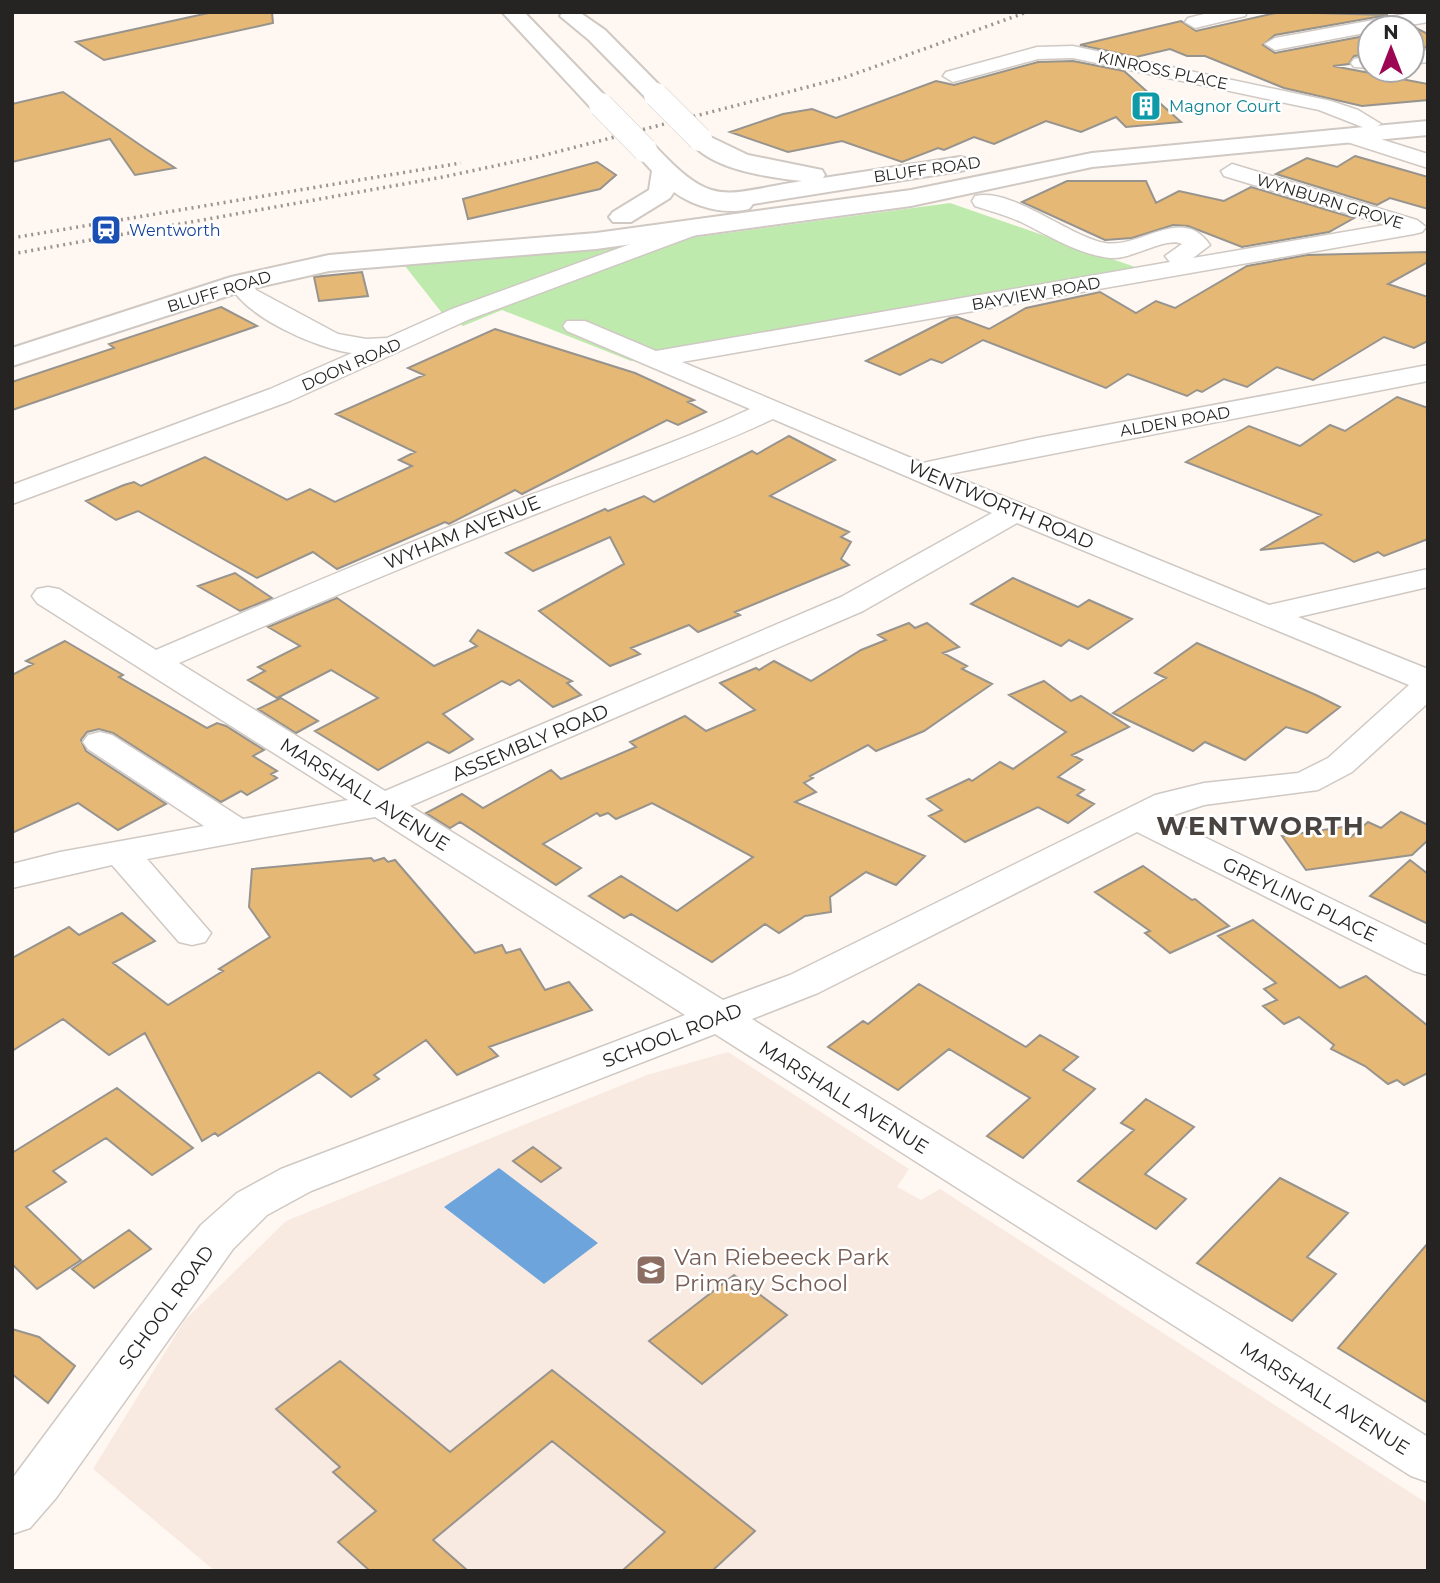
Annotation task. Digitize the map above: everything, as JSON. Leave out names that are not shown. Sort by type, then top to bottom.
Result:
[{"type":"main road","points":[[512,12],[664,170],[686,190],[712,203],[769,205],[822,201],[1058,165]]},
{"type":"main road","points":[[570,14],[578,34],[645,98],[711,149],[773,169],[857,178]]},
{"type":"main road","points":[[645,98],[674,145],[717,193],[712,203],[712,214],[688,230]]},
{"type":"main road","name":"BLUFF ROAD","points":[[12,357],[241,283],[329,263],[431,253],[537,247],[688,230],[911,198],[1058,165],[1361,130],[1420,118]]},
{"type":"main road","name":"BLUFF ROAD","points":[[431,253],[622,217],[857,178],[1050,153],[1361,130],[1428,128]]},
{"type":"main road","points":[[622,217],[661,193],[664,170]]},
{"type":"street","points":[[1195,22],[1238,12]]},
{"type":"street","points":[[1275,44],[1428,16]]},
{"type":"street","name":"KINROSS PLACE","points":[[953,76],[1046,51],[1073,52],[1324,105],[1351,114],[1361,130],[1428,161]]},
{"type":"street","points":[[1111,60],[1121,53],[1140,53],[1255,76]]},
{"type":"street","name":"WYNBURN GROVE","points":[[1232,171],[1421,229]]},
{"type":"street","points":[[982,201],[1032,219],[1044,229],[1108,250],[1125,251],[1166,234],[1181,235],[1198,245],[1177,256],[1188,266]]},
{"type":"street","name":"BAYVIEW ROAD","points":[[659,358],[1188,266],[1421,229]]},
{"type":"street","name":"DOON ROAD","points":[[12,495],[280,395],[461,314],[688,230]]},
{"type":"street","points":[[241,283],[246,294],[321,337],[339,344],[364,347],[401,341]]},
{"type":"street","name":"WENTWORTH ROAD","points":[[576,326],[659,358],[1015,512],[1428,683]]},
{"type":"street","points":[[280,395],[330,364],[333,357],[321,337]]},
{"type":"street","name":"ALDEN ROAD","points":[[923,471],[1037,446],[1428,373]]},
{"type":"street","name":"WYHAM AVENUE","points":[[155,662],[338,582],[557,495],[696,445],[773,409]]},
{"type":"street","name":"ASSEMBLY ROAD","points":[[12,876],[121,852],[383,805],[852,604],[908,576],[1015,512]]},
{"type":"street","points":[[1264,615],[1428,578]]},
{"type":"street","name":"MARSHALL AVENUE","points":[[48,596],[1428,1462]]},
{"type":"street","name":"SCHOOL ROAD","points":[[12,1513],[39,1483],[190,1271],[217,1237],[252,1204],[296,1180],[804,984],[1134,817],[1167,803],[1204,794],[1306,783],[1340,765],[1428,683]]},
{"type":"street","points":[[100,742],[238,832]]},
{"type":"street","name":"GREYLING PLACE","points":[[1134,817],[1428,962]]},
{"type":"street","points":[[121,852],[192,933]]},
{"type":"shaded area","name":"Van Riebeeck Park Primary School","points":[[728,1052],[909,1169],[897,1187],[921,1200],[940,1189],[1428,1504],[1428,1571],[215,1571],[93,1469],[185,1320],[286,1221],[647,1075]]},
{"type":"green space","points":[[950,203],[1141,269],[631,361],[502,310],[463,326],[442,313],[405,266],[623,247]]},
{"type":"water","points":[[499,1168],[598,1243],[544,1284],[444,1207]]},
{"type":"building","points":[[213,12],[272,12],[273,23],[104,60],[76,42]]},
{"type":"building","points":[[1280,12],[1356,14],[1356,21],[1275,35],[1263,45],[1275,53],[1356,38],[1356,56],[1349,64],[1333,66],[1356,70],[1356,84],[1428,84],[1428,100],[1362,106],[1284,88],[1205,56],[1187,56],[1170,49],[1136,57],[1080,45],[1181,21],[1196,31]]},
{"type":"building","points":[[1073,61],[1124,71],[1181,122],[1126,127],[1116,117],[1081,132],[1046,121],[994,144],[974,137],[944,150],[938,148],[902,162],[842,141],[788,152],[730,132],[783,114],[812,109],[836,118],[936,81],[954,85],[1038,62]]},
{"type":"building","points":[[63,92],[175,168],[135,175],[110,139],[12,162],[12,104]]},
{"type":"building","points":[[1355,156],[1428,177],[1428,209],[1390,198],[1377,205],[1276,174],[1307,158],[1337,167]]},
{"type":"building","points":[[597,162],[616,175],[600,189],[468,219],[463,199]]},
{"type":"building","points":[[1067,181],[1146,181],[1156,203],[1179,191],[1224,201],[1251,187],[1354,218],[1329,232],[1242,247],[1188,226],[1173,225],[1132,238],[1105,240],[1022,202]]},
{"type":"building","points":[[1428,252],[1428,262],[1388,284],[1428,297],[1428,341],[1414,348],[1384,337],[1313,380],[1277,367],[1247,387],[1224,379],[1202,392],[1197,390],[1187,396],[1128,374],[1106,388],[983,340],[942,363],[931,359],[900,375],[866,361],[950,318],[957,317],[989,329],[1026,308],[1100,292],[1136,313],[1156,301],[1175,308],[1247,266],[1307,255]]},
{"type":"building","points":[[362,272],[368,296],[319,301],[314,277]]},
{"type":"building","points":[[221,307],[257,326],[12,410],[12,382],[114,348],[109,344]]},
{"type":"building","points":[[495,329],[635,373],[694,400],[688,402],[706,412],[678,425],[667,420],[522,494],[515,490],[449,524],[445,522],[337,569],[313,552],[257,578],[138,511],[116,520],[86,501],[134,482],[141,486],[205,457],[287,500],[310,489],[335,502],[412,466],[399,460],[415,452],[336,414],[424,375],[408,368]]},
{"type":"building","points":[[1397,397],[1428,408],[1428,539],[1384,556],[1378,552],[1354,562],[1323,543],[1260,550],[1321,515],[1186,462],[1249,426],[1300,446],[1330,425],[1345,431]]},
{"type":"building","points":[[789,436],[835,460],[770,496],[849,532],[841,537],[851,542],[841,559],[849,565],[735,612],[740,615],[698,632],[689,625],[631,648],[640,654],[610,666],[539,611],[624,564],[610,537],[533,571],[506,553],[605,509],[608,511],[644,496],[654,502],[752,451],[757,454]]},
{"type":"building","points":[[235,573],[272,598],[240,611],[198,586]]},
{"type":"building","points":[[1013,578],[1078,607],[1089,600],[1132,619],[1088,649],[1069,640],[1061,646],[971,604]]},
{"type":"building","points":[[337,598],[434,666],[477,646],[470,641],[478,630],[572,681],[567,683],[581,695],[553,707],[519,680],[510,685],[502,681],[443,714],[473,739],[449,753],[428,742],[378,770],[315,731],[378,698],[331,670],[277,698],[248,680],[265,671],[258,667],[300,646],[268,627]]},
{"type":"building","points":[[909,623],[915,628],[927,623],[959,647],[943,653],[967,666],[962,669],[992,684],[924,731],[876,751],[868,745],[810,776],[813,778],[804,783],[816,792],[795,802],[925,856],[896,885],[866,872],[830,897],[831,912],[805,916],[779,933],[765,924],[712,962],[631,914],[624,918],[589,896],[621,876],[677,911],[753,857],[652,803],[616,819],[608,813],[600,816],[597,813],[543,844],[581,868],[556,885],[460,822],[450,828],[426,813],[462,794],[483,808],[551,770],[561,779],[636,747],[630,742],[685,716],[706,731],[755,710],[720,683],[756,668],[759,670],[774,661],[811,681],[861,650],[886,640],[878,635]]},
{"type":"building","points":[[65,641],[123,675],[119,677],[207,728],[217,723],[226,726],[264,750],[253,756],[277,771],[271,774],[277,778],[247,795],[241,791],[221,802],[113,733],[99,729],[87,732],[81,740],[86,751],[166,804],[118,830],[78,803],[12,833],[12,675],[33,664],[26,661]]},
{"type":"building","points":[[1197,643],[1340,707],[1307,733],[1286,727],[1245,760],[1205,742],[1193,751],[1113,713],[1166,678],[1155,673]]},
{"type":"building","points":[[1044,681],[1071,701],[1081,696],[1129,727],[1072,755],[1082,760],[1058,777],[1084,790],[1077,795],[1094,804],[1068,823],[1038,807],[965,842],[929,816],[942,810],[927,799],[969,779],[972,781],[1000,762],[1013,769],[1066,732],[1009,695]]},
{"type":"building","points":[[281,698],[318,721],[296,733],[258,709]]},
{"type":"building","points":[[1401,812],[1428,825],[1428,840],[1412,855],[1306,870],[1282,836],[1343,827],[1351,837],[1368,822],[1381,828]]},
{"type":"building","points":[[371,858],[374,861],[384,858],[388,862],[395,860],[475,953],[502,945],[506,953],[520,949],[545,990],[569,982],[592,1010],[489,1047],[498,1056],[457,1075],[426,1040],[374,1075],[379,1079],[351,1097],[319,1072],[218,1136],[215,1133],[202,1141],[145,1033],[109,1055],[63,1019],[12,1051],[12,958],[69,927],[79,935],[122,913],[155,941],[113,963],[168,1005],[223,971],[219,969],[270,937],[249,907],[252,869]]},
{"type":"building","points":[[1410,860],[1428,874],[1428,924],[1370,896]]},
{"type":"building","points":[[1143,866],[1192,900],[1195,899],[1229,926],[1170,953],[1145,933],[1150,931],[1095,892]]},
{"type":"building","points":[[1253,920],[1340,988],[1366,976],[1428,1026],[1428,1073],[1404,1085],[1397,1080],[1388,1084],[1365,1066],[1331,1049],[1334,1045],[1299,1017],[1284,1024],[1263,1006],[1277,1000],[1264,989],[1276,983],[1218,936]]},
{"type":"building","points":[[919,984],[1026,1047],[1040,1035],[1078,1057],[1063,1070],[1095,1089],[1023,1158],[987,1136],[1030,1098],[949,1049],[898,1090],[828,1047],[863,1021],[868,1024]]},
{"type":"building","points":[[117,1088],[193,1148],[152,1175],[106,1138],[53,1171],[66,1182],[26,1207],[81,1260],[37,1289],[12,1264],[12,1153]]},
{"type":"building","points":[[1146,1099],[1194,1127],[1145,1174],[1186,1199],[1156,1229],[1078,1181],[1134,1130],[1121,1123]]},
{"type":"building","points":[[533,1147],[561,1168],[541,1182],[513,1161]]},
{"type":"building","points":[[1280,1178],[1348,1213],[1307,1257],[1336,1274],[1292,1321],[1197,1263]]},
{"type":"building","points":[[129,1230],[151,1249],[94,1288],[72,1269]]},
{"type":"building","points":[[1428,1243],[1428,1403],[1338,1348]]},
{"type":"building","points":[[734,1275],[787,1315],[702,1384],[649,1341]]},
{"type":"building","points":[[12,1329],[39,1337],[75,1366],[48,1403],[12,1374]]},
{"type":"building","points":[[340,1361],[450,1452],[552,1370],[755,1531],[712,1571],[622,1571],[665,1532],[552,1441],[433,1540],[468,1571],[370,1571],[338,1542],[376,1511],[333,1472],[340,1467],[276,1409]]},
{"type":"railway","points":[[12,254],[443,177],[541,156],[846,77],[1027,12]]},
{"type":"railway","points":[[12,238],[461,163]]},
{"type":"place","name":"Magnor Court","points":[[1146,106]]},
{"type":"place","name":"Wentworth","points":[[106,230]]},
{"type":"place","name":"Van Riebeeck Park Primary School","points":[[651,1270]]},
{"type":"district","name":"WENTWORTH","points":[[1261,826]]}]
